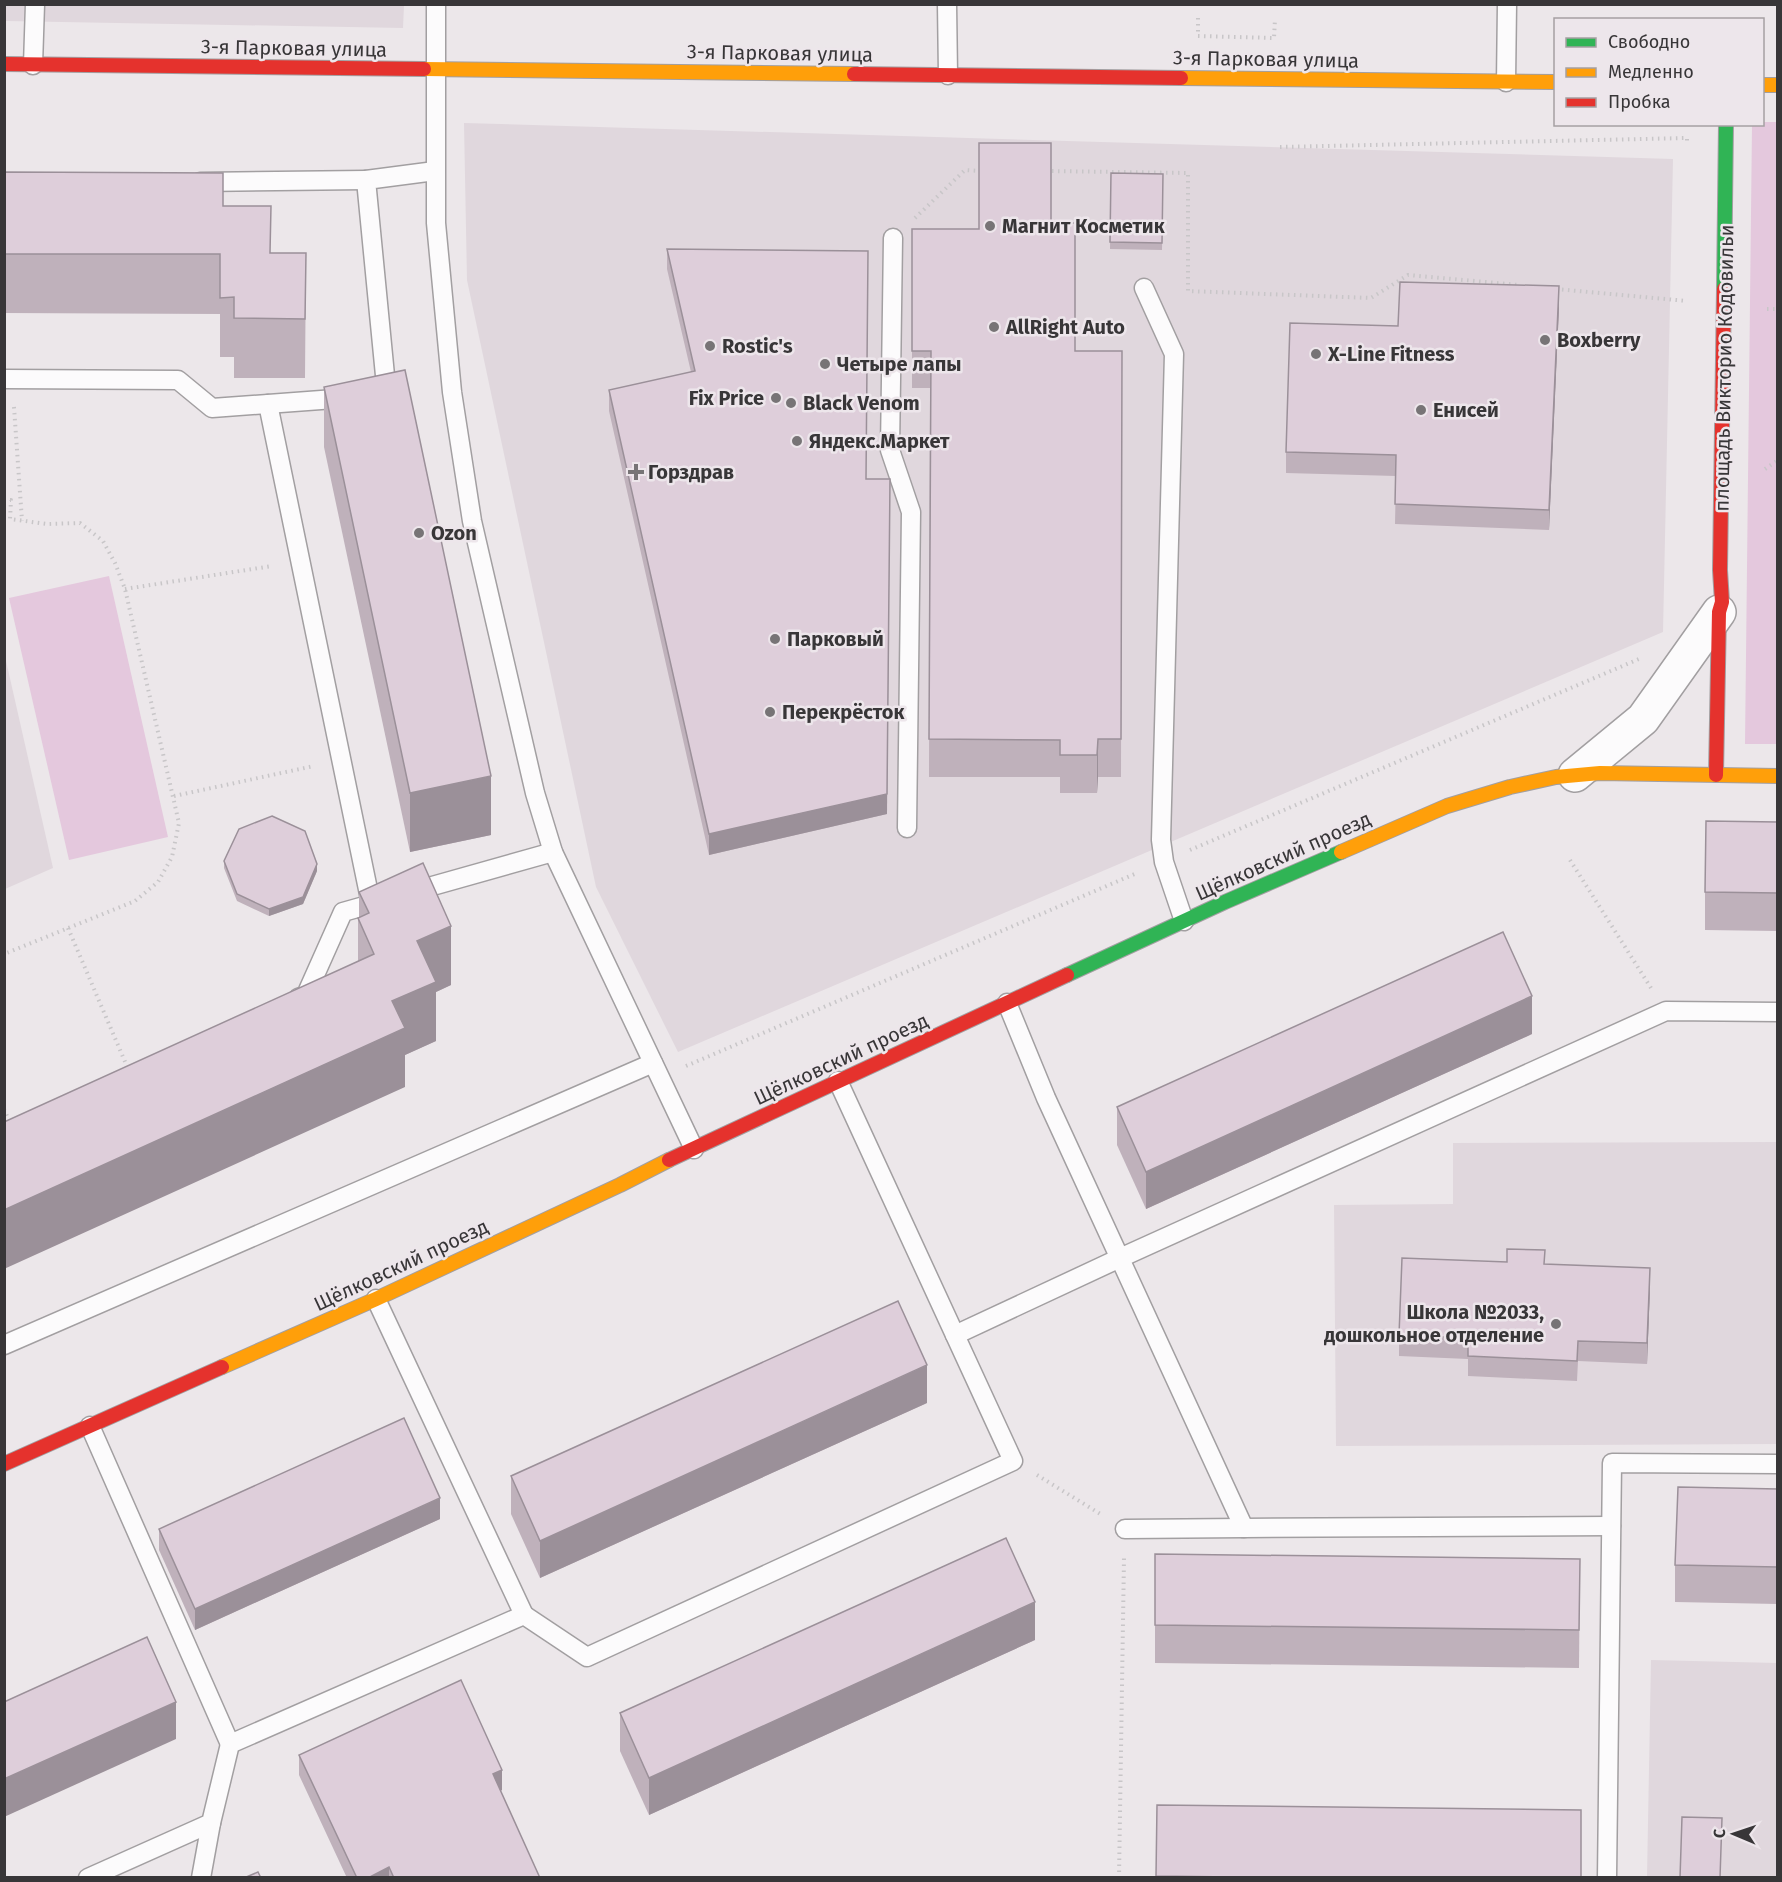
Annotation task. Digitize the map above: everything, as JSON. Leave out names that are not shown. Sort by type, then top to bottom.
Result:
[{"type":"street","name":"3-я Парковая улица","points":[[4,64],[1554,82]]},
{"type":"street","name":"площадь Викторио Кодовильи","points":[[1716,775],[1719,612],[1722,602],[1720,570],[1726,126]]},
{"type":"street","points":[[1575,775],[1643,719],[1719,612]]},
{"type":"street","name":"Щёлковский проезд","points":[[4,1464],[376,1299],[1184,921],[1447,806],[1510,787],[1575,775],[1600,773],[1716,775]]},
{"type":"street","points":[[1716,775],[1778,776]]},
{"type":"lane","points":[[33,65],[35,4]]},
{"type":"lane","points":[[436,4],[436,223],[451,381],[472,521],[535,793],[553,852],[694,1149]]},
{"type":"lane","points":[[947,4],[948,75]]},
{"type":"lane","points":[[1506,82],[1508,4]]},
{"type":"lane","points":[[180,183],[366,180],[435,171]]},
{"type":"lane","points":[[8,379],[178,380],[212,408],[387,396],[366,180]]},
{"type":"lane","points":[[893,238],[890,450],[911,512],[907,828]]},
{"type":"lane","points":[[1144,288],[1174,354],[1161,840],[1164,862],[1184,921]]},
{"type":"lane","points":[[268,404],[371,904]]},
{"type":"lane","points":[[286,1004],[306,995],[343,912],[553,852]]},
{"type":"lane","points":[[1007,1003],[1046,1098],[1244,1528]]},
{"type":"lane","points":[[955,1335],[1666,1011],[1778,1012]]},
{"type":"lane","points":[[4,1346],[657,1070]]},
{"type":"lane","points":[[376,1299],[524,1615],[587,1657],[1013,1461],[838,1081]]},
{"type":"lane","points":[[90,1426],[230,1744],[211,1823],[201,1878]]},
{"type":"lane","points":[[1607,1878],[1612,1463],[1778,1464]]},
{"type":"lane","points":[[1125,1529],[1611,1526]]},
{"type":"lane","points":[[230,1744],[524,1615]]},
{"type":"lane","points":[[88,1878],[211,1823]]},
{"type":"path","points":[[1198,18],[1198,36],[1274,38],[1275,19]]},
{"type":"path","points":[[1280,147],[1687,138],[1687,150]]},
{"type":"path","points":[[893,238],[965,170],[988,171]]},
{"type":"path","points":[[1044,171],[1188,173],[1188,291],[1371,298],[1408,274],[1524,286]]},
{"type":"path","points":[[1547,288],[1687,302],[1687,290]]},
{"type":"path","points":[[1767,309],[1778,309]]},
{"type":"path","points":[[8,379],[22,521]]},
{"type":"path","points":[[1765,469],[1778,460]]},
{"type":"path","points":[[4,500],[11,500],[10,519],[47,524],[80,523],[103,541],[115,563],[125,589],[179,823],[172,857],[158,882],[135,901],[4,954]]},
{"type":"path","points":[[125,589],[301,562]]},
{"type":"path","points":[[657,1070],[1164,862],[1648,655]]},
{"type":"path","points":[[174,796],[341,760]]},
{"type":"path","points":[[1570,860],[1666,1011]]},
{"type":"path","points":[[68,928],[129,1072]]},
{"type":"path","points":[[4,1109],[10,1123]]},
{"type":"path","points":[[1013,1461],[1125,1529],[1119,1878]]},
{"type":"shaded area","points":[[6,4],[404,5],[403,28],[6,21]]},
{"type":"shaded area","points":[[1764,122],[1778,122],[1777,744],[1745,744],[1752,126],[1764,126]]},
{"type":"shaded area","points":[[464,123],[1673,159],[1663,632],[678,1052],[596,887],[467,280]]},
{"type":"shaded area","points":[[109,576],[168,837],[69,860],[9,598]]},
{"type":"shaded area","points":[[4,652],[53,868],[5,889],[4,889]]},
{"type":"shaded area","name":"Школа №2033, дошкольное отделение","points":[[1777,1142],[1777,1444],[1336,1446],[1334,1205],[1453,1204],[1453,1143]]},
{"type":"shaded area","points":[[1651,1660],[1777,1663],[1777,1877],[1647,1878]]},
{"type":"building","points":[[979,143],[1051,143],[1051,223],[1075,223],[1075,351],[1122,351],[1121,739],[1098,739],[1097,755],[1060,755],[1060,740],[929,739],[931,351],[912,351],[912,229],[979,229]]},
{"type":"building","points":[[4,172],[223,173],[223,206],[271,206],[270,253],[306,253],[305,319],[234,318],[234,297],[220,298],[220,254],[4,254]]},
{"type":"building","points":[[1111,173],[1163,174],[1162,243],[1110,242]]},
{"type":"building","name":"Парковый","points":[[667,249],[868,251],[866,479],[890,479],[887,794],[709,834],[609,390],[695,371]]},
{"type":"building","name":"Енисей","points":[[1400,282],[1559,286],[1549,510],[1395,504],[1396,455],[1286,452],[1290,323],[1398,326]]},
{"type":"building","points":[[405,370],[491,776],[410,793],[324,387]]},
{"type":"building","points":[[272,816],[305,831],[317,864],[303,897],[269,909],[237,894],[224,861],[239,829]]},
{"type":"building","points":[[1706,821],[1778,822],[1778,893],[1705,892]]},
{"type":"building","points":[[423,863],[451,926],[417,941],[436,982],[392,1001],[405,1028],[4,1210],[4,1122],[374,954],[358,918],[369,913],[359,892]]},
{"type":"building","points":[[1503,932],[1532,996],[1146,1172],[1117,1107]]},
{"type":"building","points":[[1507,1249],[1545,1250],[1544,1264],[1650,1268],[1647,1343],[1578,1341],[1577,1361],[1468,1356],[1468,1338],[1399,1335],[1402,1258],[1507,1262]]},
{"type":"building","points":[[898,1301],[927,1365],[540,1541],[511,1476]]},
{"type":"building","points":[[404,1418],[440,1498],[195,1609],[159,1529]]},
{"type":"building","points":[[1678,1487],[1778,1489],[1778,1567],[1675,1565]]},
{"type":"building","points":[[1006,1538],[1035,1602],[649,1778],[620,1713]]},
{"type":"building","points":[[1155,1554],[1580,1559],[1579,1630],[1155,1625]]},
{"type":"building","points":[[147,1637],[176,1702],[4,1779],[4,1702]]},
{"type":"building","points":[[461,1680],[502,1770],[493,1774],[540,1878],[394,1878],[389,1867],[368,1878],[357,1878],[299,1755]]},
{"type":"building","points":[[1157,1805],[1581,1810],[1581,1878],[1156,1876]]},
{"type":"building","points":[[1682,1817],[1722,1818],[1720,1878],[1680,1878]]},
{"type":"building","points":[[258,1872],[261,1878],[244,1878]]},
{"type":"traffic: fast","points":[[1724,289],[1726,126]]},
{"type":"traffic: fast","points":[[1067,975],[1225,902],[1341,852]]},
{"type":"traffic: slow","points":[[424,69],[854,74]]},
{"type":"traffic: slow","points":[[1181,78],[1554,82]]},
{"type":"traffic: slow","points":[[1764,85],[1778,85]]},
{"type":"traffic: slow","points":[[1341,852],[1447,806],[1510,787],[1556,777],[1600,773],[1778,776]]},
{"type":"traffic: slow","points":[[222,1367],[376,1299],[669,1160]]},
{"type":"traffic: jam","points":[[4,64],[424,69]]},
{"type":"traffic: jam","points":[[854,74],[1181,78]]},
{"type":"traffic: jam","points":[[1716,775],[1719,612],[1722,602],[1720,570],[1724,289]]},
{"type":"traffic: jam","points":[[669,1160],[1067,975]]},
{"type":"traffic: jam","points":[[4,1464],[222,1367]]},
{"type":"place","name":"Магнит Косметик","points":[[990,226]]},
{"type":"place","name":"AllRight Auto","points":[[994,327]]},
{"type":"place","name":"Boxberry","points":[[1545,340]]},
{"type":"place","name":"Rostic's","points":[[710,346]]},
{"type":"place","name":"X-Line Fitness","points":[[1316,354]]},
{"type":"place","name":"Четыре лапы","points":[[825,364]]},
{"type":"place","name":"Fix Price","points":[[776,398]]},
{"type":"place","name":"Black Venom","points":[[791,403]]},
{"type":"place","name":"Енисей","points":[[1421,410]]},
{"type":"place","name":"Яндекс.Маркет","points":[[797,441]]},
{"type":"place","name":"Горздрав","points":[[636,472]]},
{"type":"place","name":"Ozon","points":[[419,533]]},
{"type":"place","name":"Парковый","points":[[775,639]]},
{"type":"place","name":"Перекрёсток","points":[[770,712]]},
{"type":"place","name":"Школа №2033, дошкольное отделение","points":[[1556,1324]]}]
